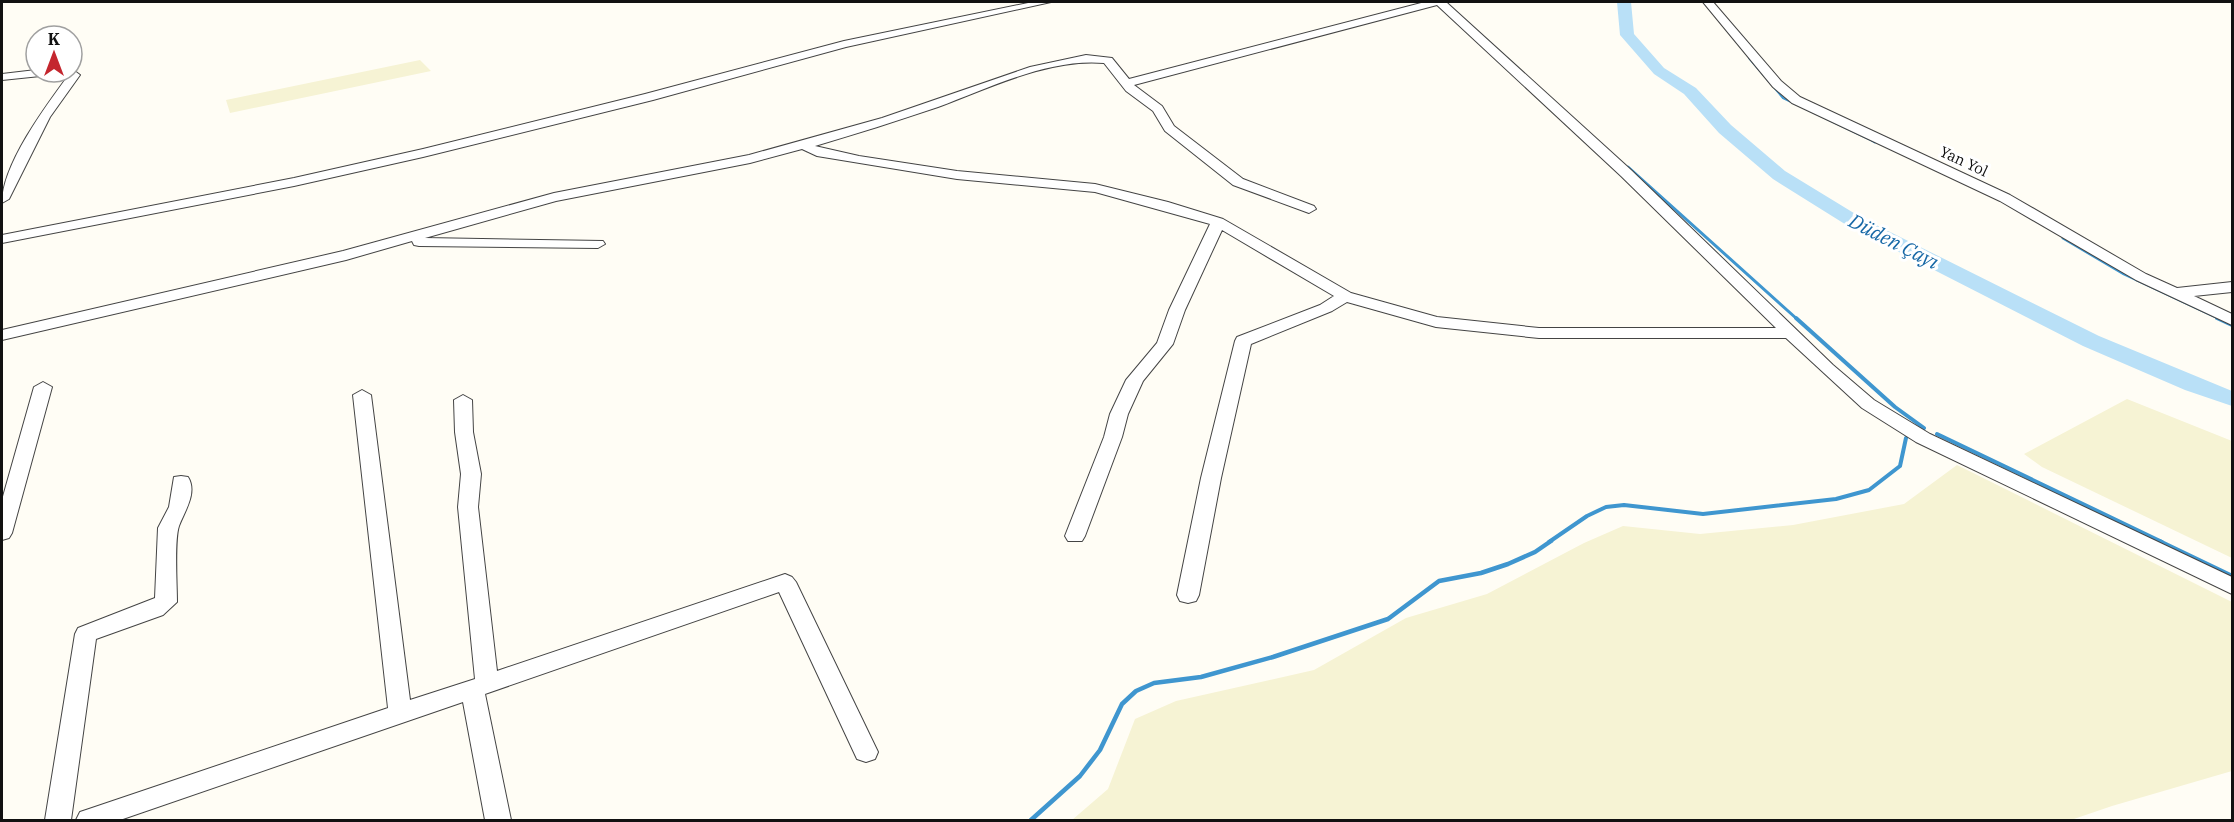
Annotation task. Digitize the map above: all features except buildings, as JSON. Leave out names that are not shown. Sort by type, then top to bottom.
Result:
[{"type":"street","points":[[2,239],[294,182],[423,153],[649,97],[844,44],[1046,2]]},
{"type":"street","points":[[1126,82],[1435,2]]},
{"type":"street","points":[[1440,2],[1626,173],[1791,333],[1868,404],[1899,425],[2232,586]]},
{"type":"street","name":"Yan Yol","points":[[1708,2],[1777,84],[1796,100],[2005,198],[2141,278],[2232,320]]},
{"type":"street","points":[[2,335],[397,242],[554,197],[730,163],[804,145],[1045,66],[1100,58],[1108,60],[1126,82],[1158,109],[1168,128],[1238,182],[1309,209]]},
{"type":"street","points":[[2,77],[24,75]]},
{"type":"street","points":[[2,199],[44,117],[68,84]]},
{"type":"street","points":[[804,145],[817,152],[895,166],[1095,188],[1218,222],[1345,296],[1412,317],[1516,331],[1791,333]]},
{"type":"street","points":[[1075,536],[1113,437],[1119,414],[1136,380],[1164,344],[1177,310],[1218,222]]},
{"type":"street","points":[[397,242],[598,244]]},
{"type":"street","points":[[2175,293],[2232,287]]},
{"type":"street","points":[[1188,595],[1211,478],[1243,341],[1326,308],[1345,296]]},
{"type":"street","points":[[2,533],[43,387]]},
{"type":"street","points":[[362,395],[400,714]]},
{"type":"street","points":[[463,400],[464,432],[471,474],[468,507],[479,686],[498,820]]},
{"type":"street","points":[[58,820],[87,634],[155,609],[166,602],[168,528],[179,507],[181,482]]},
{"type":"street","points":[[89,820],[785,582],[866,752]]},
{"type":"shaded area","points":[[420,60],[431,71],[230,113],[226,100]]},
{"type":"shaded area","points":[[2127,399],[2232,441],[2232,558],[2042,467],[2024,454]]},
{"type":"shaded area","points":[[1957,465],[2232,602],[2232,771],[2071,820],[1072,820],[1108,789],[1135,719],[1176,701],[1314,670],[1406,618],[1487,594],[1584,543],[1623,526],[1700,534],[1793,525],[1904,504]]},
{"type":"waterway","points":[[1445,2],[1518,68]]},
{"type":"waterway","name":"Düden Çayı","points":[[1624,2],[1627,35],[1659,71],[1690,91],[1725,129],[1779,175],[1855,222],[2091,341],[2193,385],[2232,399]]},
{"type":"waterway","points":[[1749,58],[1783,98],[1875,142],[1872,140]]},
{"type":"waterway","points":[[1628,167],[1797,319]]},
{"type":"waterway","points":[[2063,238],[2124,274],[2220,319]]},
{"type":"waterway","points":[[1796,318],[1895,407],[1924,428]]},
{"type":"waterway","points":[[2217,318],[2232,325]]},
{"type":"waterway","points":[[1937,434],[2162,542]]},
{"type":"waterway","points":[[1549,542],[1587,516],[1606,507],[1624,505],[1703,514],[1836,499],[1869,490],[1900,466],[1906,438]]},
{"type":"waterway","points":[[1031,820],[1080,776],[1100,750],[1122,704],[1136,691],[1154,683],[1201,677],[1273,657],[1388,619],[1439,581],[1481,573],[1508,564],[1535,552],[1551,541]]},
{"type":"waterway","points":[[2159,541],[2232,576]]}]
